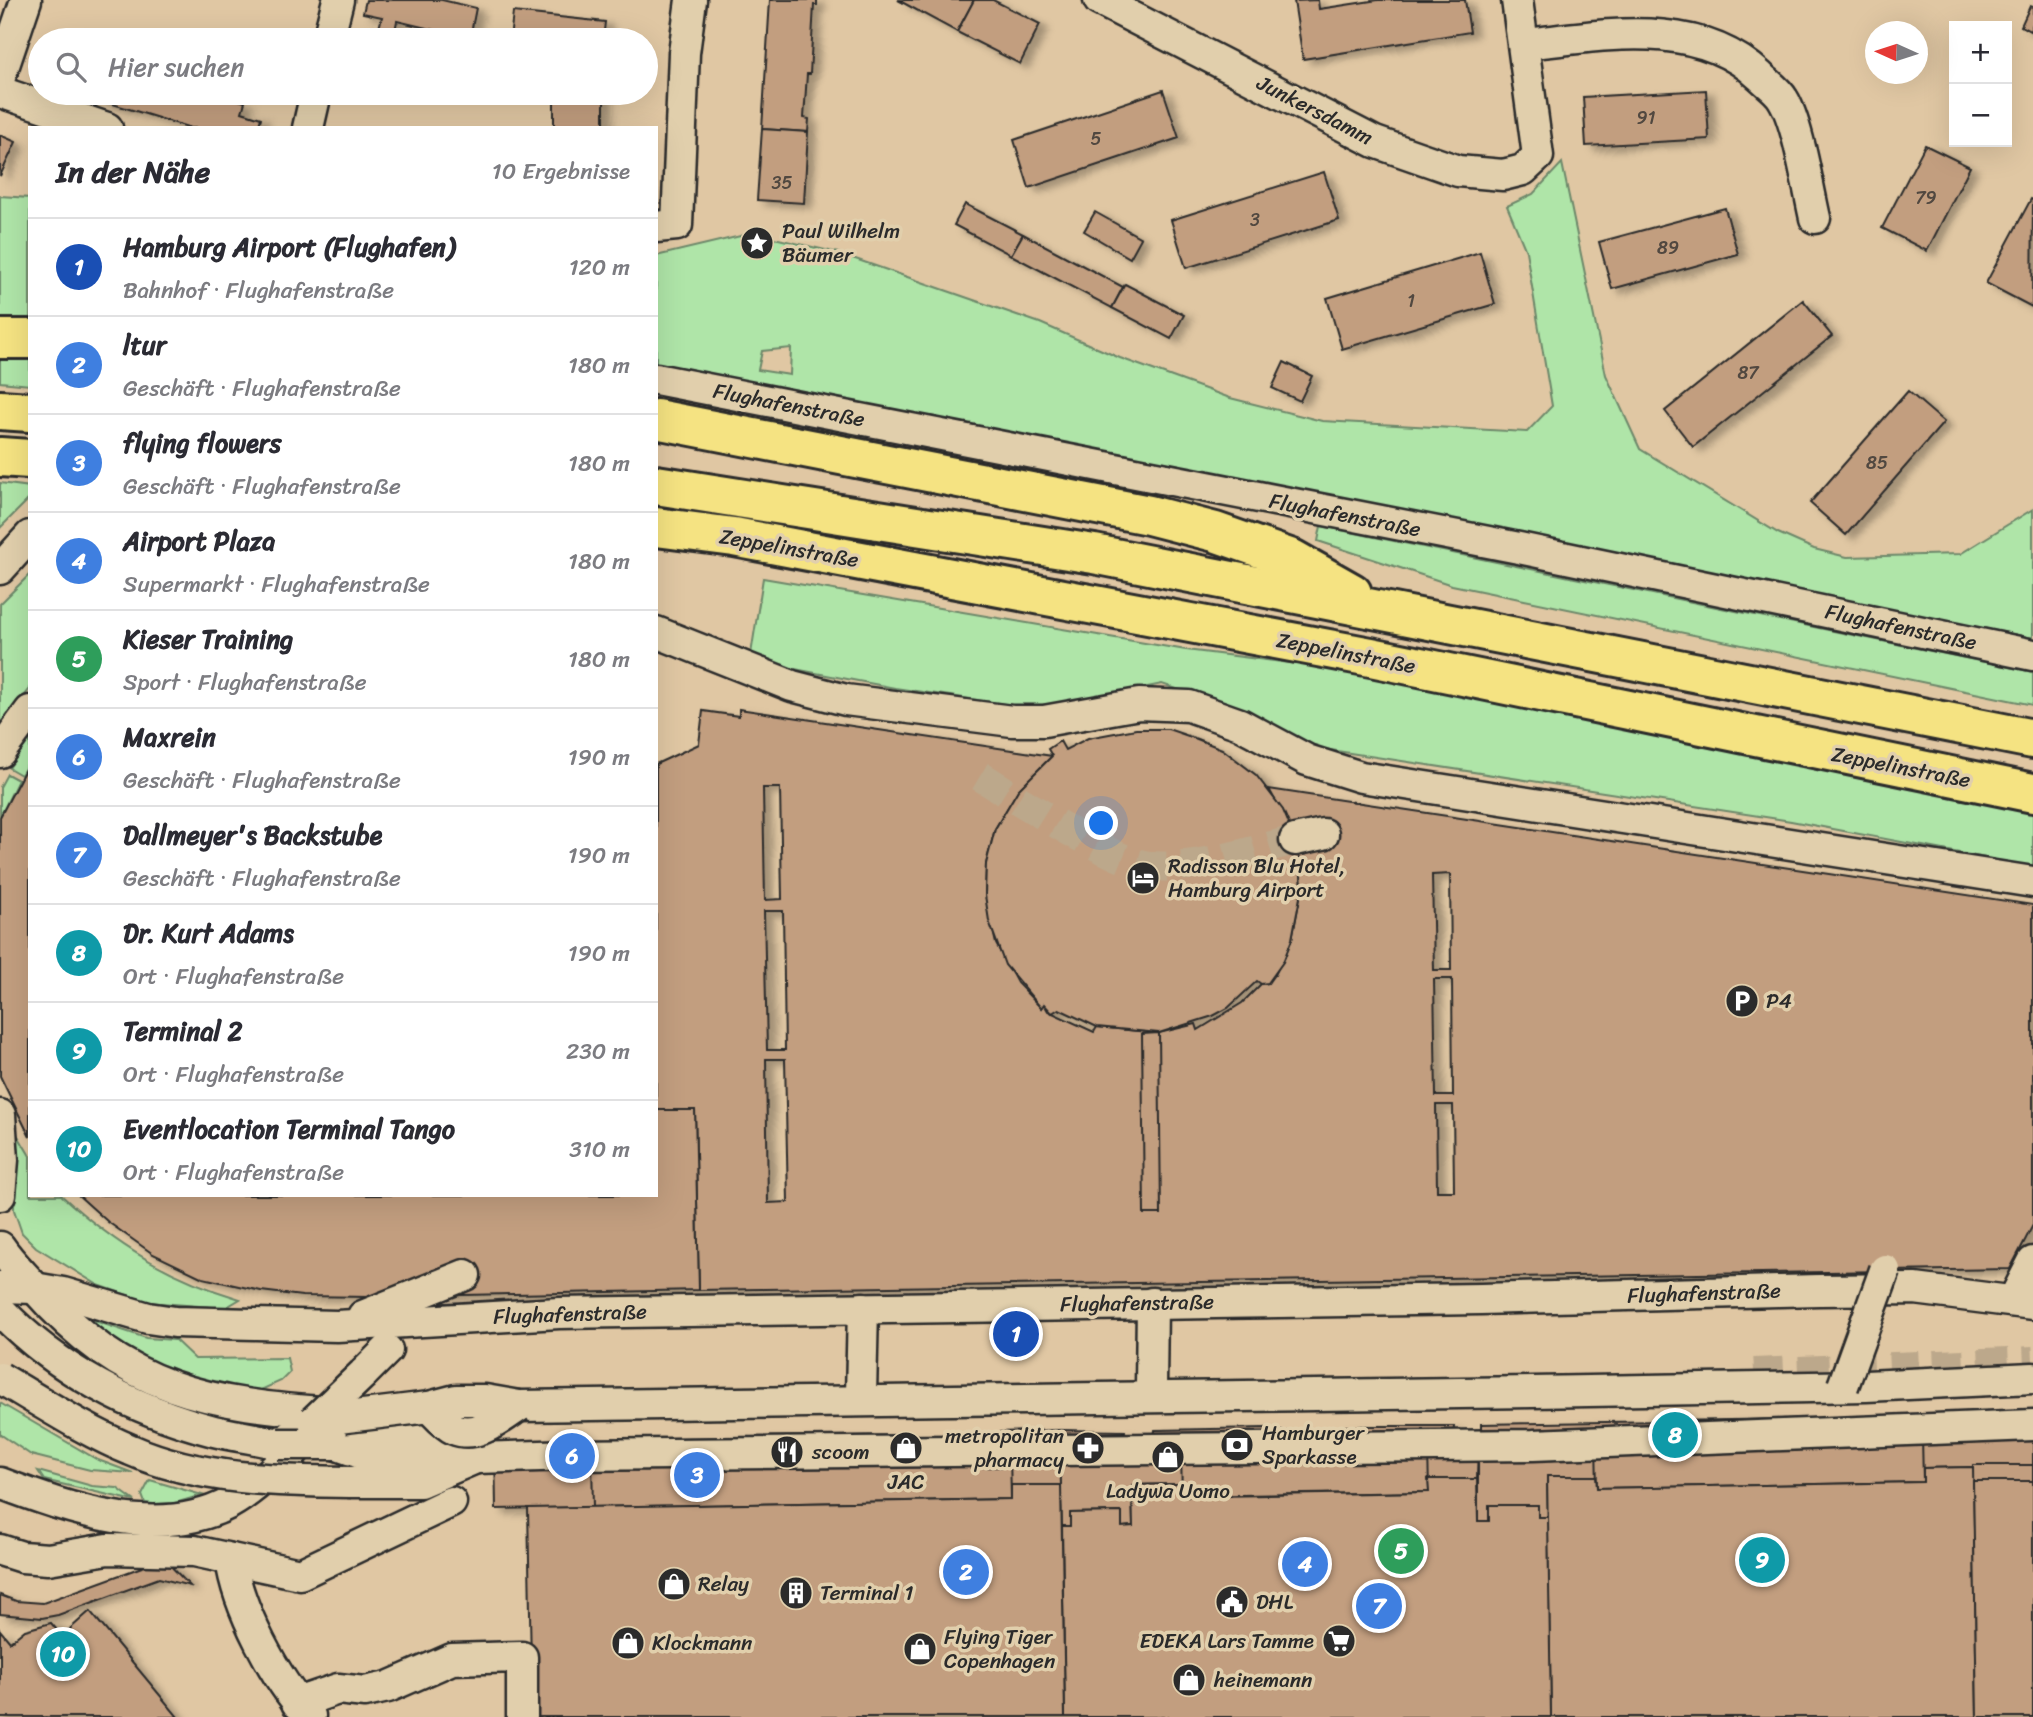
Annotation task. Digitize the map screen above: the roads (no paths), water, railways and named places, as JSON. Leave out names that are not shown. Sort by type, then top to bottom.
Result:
[{"type":"highway","points":[[0,339],[28,339]]},
{"type":"highway","points":[[0,410],[28,412]]},
{"type":"highway","points":[[658,419],[1175,521],[1292,559],[1382,609]]},
{"type":"highway","points":[[0,457],[28,459]]},
{"type":"highway","name":"Zeppelinstraße","points":[[658,485],[1094,554],[2033,739]]},
{"type":"highway","name":"Zeppelinstraße","points":[[658,527],[734,537],[1358,654],[2033,793]]},
{"type":"street","points":[[0,77],[26,0]]},
{"type":"street","points":[[331,28],[338,0]]},
{"type":"street","points":[[666,226],[691,0]]},
{"type":"street","name":"Junkersdamm","points":[[1099,0],[1375,142],[1458,171],[1503,175],[1523,170],[1538,156],[1524,44]]},
{"type":"street","points":[[1517,0],[1524,44],[1640,34],[1681,37],[1741,59],[1783,98],[1800,149],[1815,218]]},
{"type":"street","points":[[0,92],[28,101]]},
{"type":"street","points":[[39,105],[101,126]]},
{"type":"street","points":[[308,126],[313,105]]},
{"type":"street","name":"Flughafenstraße","points":[[658,379],[1518,548],[2033,654]]},
{"type":"street","points":[[3,565],[28,538]]},
{"type":"street","points":[[658,633],[792,686],[846,700],[1012,721],[1044,721],[1139,704],[1189,706],[1240,724],[1307,760],[1361,777],[2033,883]]},
{"type":"street","points":[[0,752],[28,714]]},
{"type":"street","points":[[0,1115],[3,1160],[0,1195]]},
{"type":"street","points":[[0,1247],[53,1310],[92,1345],[163,1385],[235,1404],[326,1417],[429,1408],[457,1383],[484,1384],[519,1406],[1843,1386],[1962,1381],[1973,1394],[2000,1393],[2033,1378]]},
{"type":"street","points":[[1843,1386],[1885,1270]]},
{"type":"street","points":[[337,1326],[465,1275]]},
{"type":"street","name":"Flughafenstraße","points":[[0,1287],[34,1287],[148,1318],[175,1322],[337,1326],[559,1313],[1481,1299],[1915,1289],[2026,1275]]},
{"type":"street","points":[[1150,1388],[1152,1303]]},
{"type":"street","points":[[861,1395],[863,1308]]},
{"type":"street","points":[[0,1310],[25,1335],[69,1369],[127,1400],[216,1432],[278,1444],[335,1444],[376,1429],[405,1430],[476,1458]]},
{"type":"street","points":[[0,1483],[53,1503],[127,1518],[181,1519],[208,1513],[232,1502],[326,1417],[387,1350]]},
{"type":"street","points":[[0,1378],[74,1422],[133,1452],[191,1468],[234,1476],[290,1481],[420,1482],[476,1458],[1533,1445],[2026,1426]]},
{"type":"street","points":[[429,1408],[455,1430],[472,1430],[485,1429],[519,1406]]},
{"type":"street","points":[[278,1444],[326,1417]]},
{"type":"street","points":[[1938,1428],[1964,1441],[1980,1442],[2026,1426]]},
{"type":"street","points":[[0,1550],[22,1557],[48,1559],[108,1549],[194,1551],[300,1574],[451,1502]]},
{"type":"street","points":[[231,1559],[239,1593],[249,1616],[304,1710],[338,1689],[365,1692],[388,1687],[452,1659],[522,1657],[522,1717]]},
{"type":"tunnel","points":[[980,776],[1089,842],[1132,862],[1149,866],[1204,862],[1295,840]]},
{"type":"tunnel","points":[[1754,1373],[2033,1361]]},
{"type":"place","name":"Paul Wilhelm Bäumer","points":[[757,243]]},
{"type":"place","name":"Radisson Blu Hotel, Hamburg Airport","points":[[1143,878]]},
{"type":"place","name":"P4","points":[[1742,1001]]},
{"type":"place","name":"Hamburg Airport (Flughafen)","points":[[1016,1334]]},
{"type":"place","name":"Dr. Kurt Adams","points":[[1675,1435]]},
{"type":"place","name":"Hamburger Sparkasse","points":[[1237,1445]]},
{"type":"place","name":"JAC","points":[[906,1448]]},
{"type":"place","name":"metropolitan pharmacy","points":[[1088,1448]]},
{"type":"place","name":"scoom","points":[[787,1452]]},
{"type":"place","name":"Maxrein","points":[[572,1456]]},
{"type":"place","name":"Ladywa Uomo","points":[[1168,1457]]},
{"type":"place","name":"flying flowers","points":[[697,1475]]},
{"type":"place","name":"Kieser Training","points":[[1401,1551]]},
{"type":"place","name":"Terminal 2","points":[[1762,1560]]},
{"type":"place","name":"Airport Plaza","points":[[1305,1564]]},
{"type":"place","name":"ltur","points":[[966,1572]]},
{"type":"place","name":"Relay","points":[[674,1584]]},
{"type":"place","name":"Terminal 1","points":[[796,1593]]},
{"type":"place","name":"DHL","points":[[1232,1602]]},
{"type":"place","name":"Dallmeyer's Backstube","points":[[1379,1606]]},
{"type":"place","name":"EDEKA Lars Tamme","points":[[1339,1641]]},
{"type":"place","name":"Klockmann","points":[[628,1643]]},
{"type":"place","name":"Flying Tiger Copenhagen","points":[[920,1649]]},
{"type":"place","name":"Eventlocation Terminal Tango","points":[[63,1654]]},
{"type":"place","name":"heinemann","points":[[1189,1680]]}]
